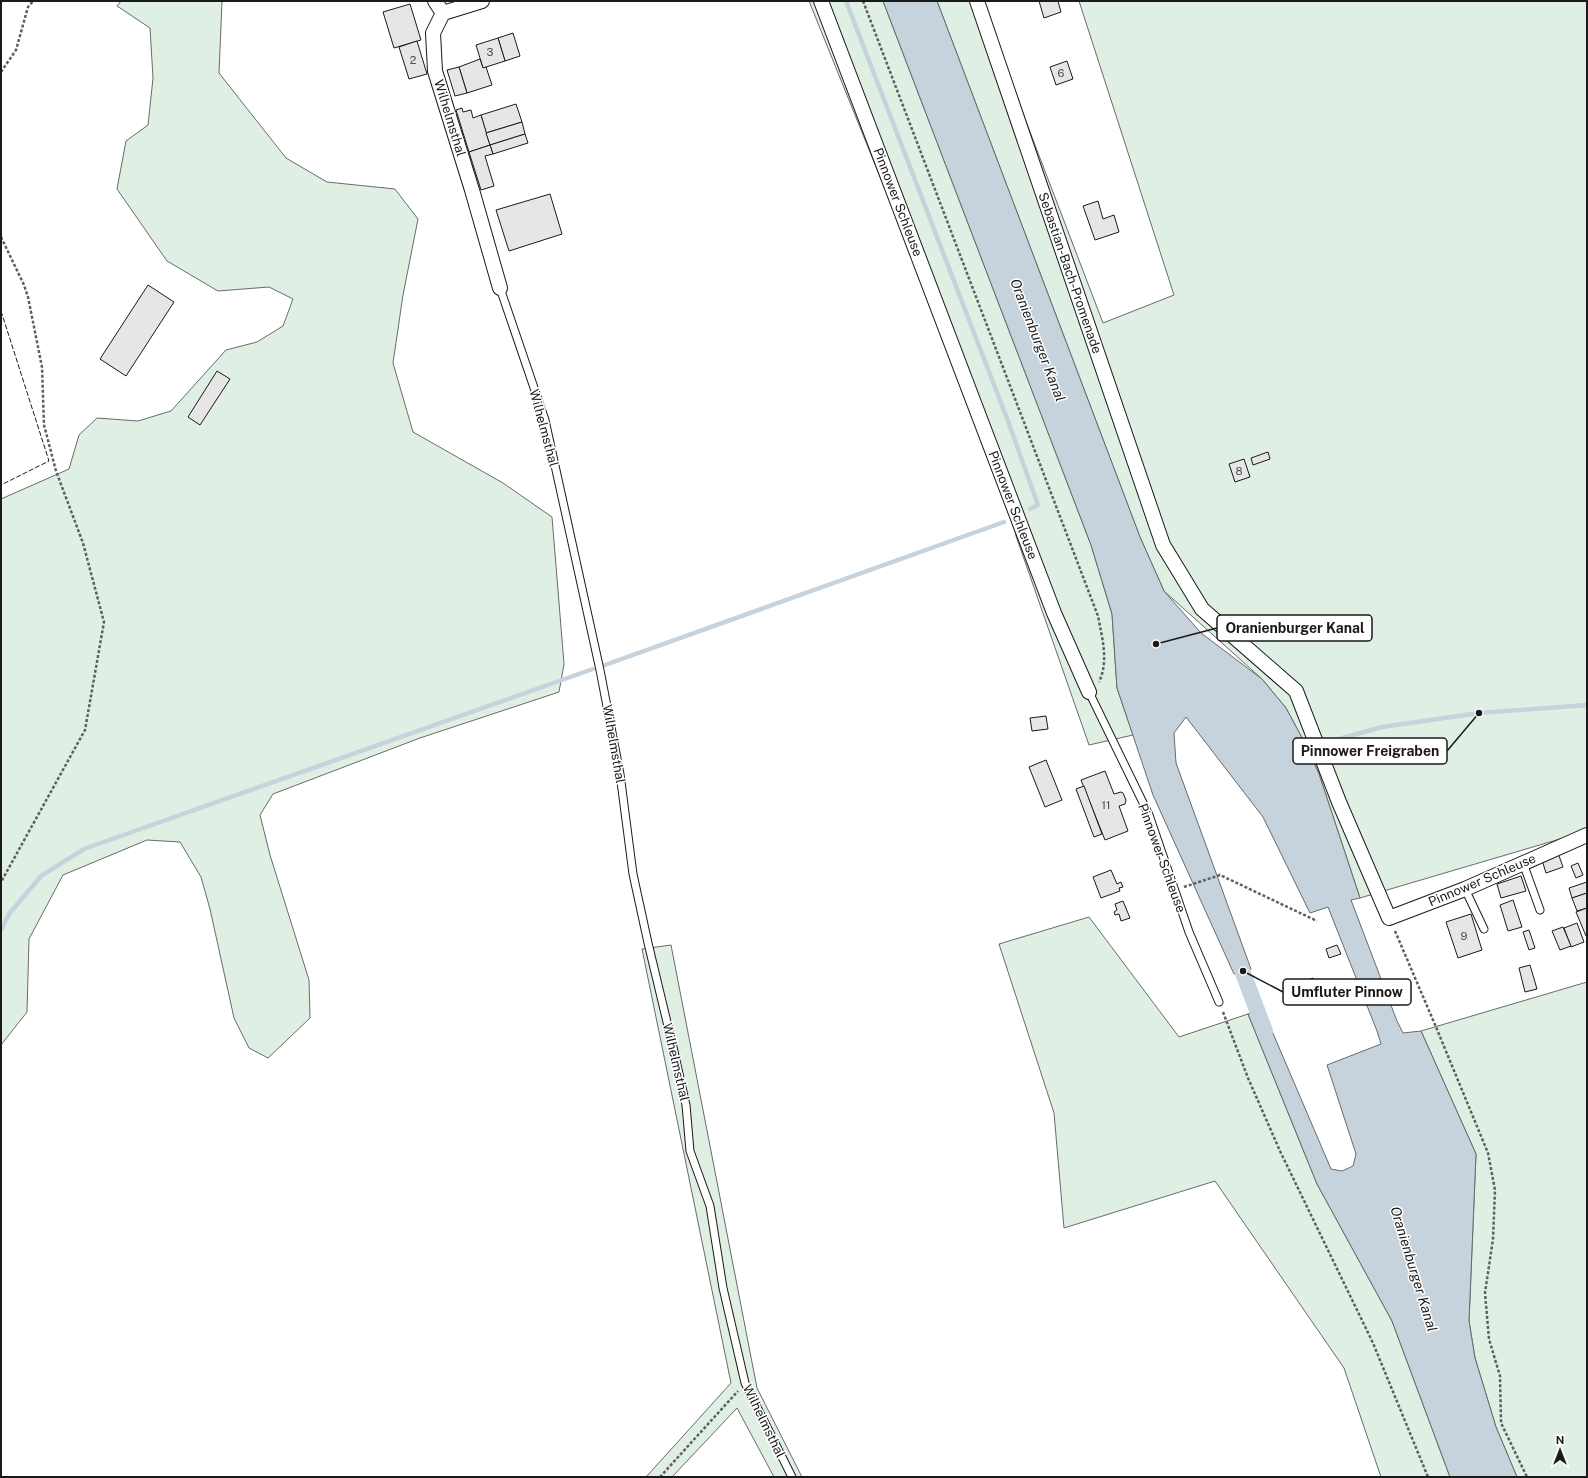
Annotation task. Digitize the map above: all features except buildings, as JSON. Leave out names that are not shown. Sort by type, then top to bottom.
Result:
[{"type":"street","points":[[435,1],[443,13],[482,1]]},
{"type":"street","name":"Pinnower Schleuse","points":[[822,1],[1054,613],[1089,692]]},
{"type":"street","name":"Sebastian-Bach-Promenade","points":[[976,1],[1163,545],[1202,609],[1296,691],[1339,802],[1389,918]]},
{"type":"street","name":"Wilhelmsthal","points":[[443,13],[433,33],[434,71],[472,190],[500,288]]},
{"type":"street","name":"Pinnower Schleuse","points":[[1389,918],[1465,889],[1587,836]]},
{"type":"lane","name":"Wilhelmsthal","points":[[500,288],[545,420],[550,442],[603,685],[620,774],[633,874],[686,1106],[690,1151],[710,1206],[723,1288],[745,1384],[792,1477]]},
{"type":"lane","name":"Pinnower Schleuse","points":[[1089,692],[1149,815],[1189,932],[1219,1002]]},
{"type":"lane","points":[[1523,863],[1540,910]]},
{"type":"lane","points":[[1465,889],[1484,929]]},
{"type":"path","points":[[1,72],[16,50],[28,7],[33,1]]},
{"type":"path","points":[[863,1],[1098,616],[1104,645],[1104,668],[1100,681],[1089,692]]},
{"type":"path","points":[[1,238],[24,285],[28,297],[42,367],[44,425],[56,471],[83,543],[104,622],[85,730],[1,882]]},
{"type":"path","points":[[1190,885],[1220,875],[1317,921]]},
{"type":"path","points":[[1389,918],[1488,1153],[1495,1190],[1493,1239],[1486,1293],[1488,1339],[1500,1376],[1501,1423],[1527,1477]]},
{"type":"path","points":[[1219,1002],[1248,1078],[1280,1151],[1374,1343],[1428,1477]]},
{"type":"path","points":[[660,1477],[745,1384]]},
{"type":"green space","points":[[121,1],[224,1],[222,2],[219,73],[286,158],[327,182],[395,189],[418,219],[403,295],[393,363],[413,432],[503,483],[552,517],[564,664],[559,692],[420,738],[273,794],[260,815],[270,855],[309,980],[310,1018],[268,1058],[249,1048],[234,1018],[210,909],[201,877],[180,842],[147,840],[63,875],[29,939],[27,1012],[1,1045],[1,499],[69,469],[79,435],[97,418],[138,421],[171,411],[226,350],[257,342],[283,326],[293,299],[269,287],[218,291],[167,261],[117,189],[126,141],[148,125],[153,78],[150,28],[117,6]]},
{"type":"green space","points":[[809,1],[883,1],[1091,545],[1112,614],[1117,688],[1133,735],[1089,745],[1016,536],[1010,499]]},
{"type":"green space","points":[[937,1],[980,1],[1103,323],[1174,295],[1079,1],[1587,1],[1587,831],[1360,898],[1319,774],[1308,749],[1286,708],[1262,679],[1164,591],[1140,537]]},
{"type":"green space","points":[[1089,917],[1179,1037],[1248,1014],[1317,1184],[1392,1321],[1450,1477],[1381,1477],[1344,1368],[1215,1181],[1064,1228],[1054,1113],[999,944]]},
{"type":"green space","points":[[671,945],[757,1388],[802,1477],[774,1477],[737,1408],[672,1477],[646,1477],[731,1383],[642,949]]},
{"type":"green space","points":[[1587,982],[1587,1477],[1517,1477],[1496,1427],[1475,1358],[1469,1321],[1476,1154],[1421,1031]]},
{"type":"water","points":[[883,1],[937,1],[1140,537],[1164,591],[1201,633],[1262,679],[1286,708],[1308,749],[1319,774],[1360,898],[1351,900],[1397,1021],[1403,1033],[1421,1031],[1476,1154],[1469,1321],[1475,1358],[1496,1427],[1517,1477],[1450,1477],[1392,1321],[1317,1184],[1248,1014],[1263,1010],[1331,1169],[1342,1171],[1353,1166],[1356,1154],[1327,1065],[1381,1044],[1377,1031],[1328,907],[1310,913],[1263,817],[1186,717],[1174,733],[1176,763],[1251,969],[1234,974],[1153,795],[1117,688],[1112,614],[1091,545]]},
{"type":"waterway","points":[[846,1],[1008,421],[1038,505],[1030,509]]},
{"type":"waterway","points":[[605,665],[1004,522]]},
{"type":"waterway","points":[[1,930],[9,914],[41,876],[84,849],[593,669]]},
{"type":"waterway","points":[[1328,742],[1382,727],[1479,713],[1587,705]]},
{"type":"waterway","points":[[1235,952],[1265,1031]]},
{"type":"fence","points":[[1,311],[49,461],[1,485]]},
{"type":"place","name":"Oranienburger Kanal","points":[[1156,644]]},
{"type":"place","name":"Pinnower Freigraben","points":[[1479,713]]},
{"type":"place","name":"Umfluter Pinnow","points":[[1243,971]]}]
